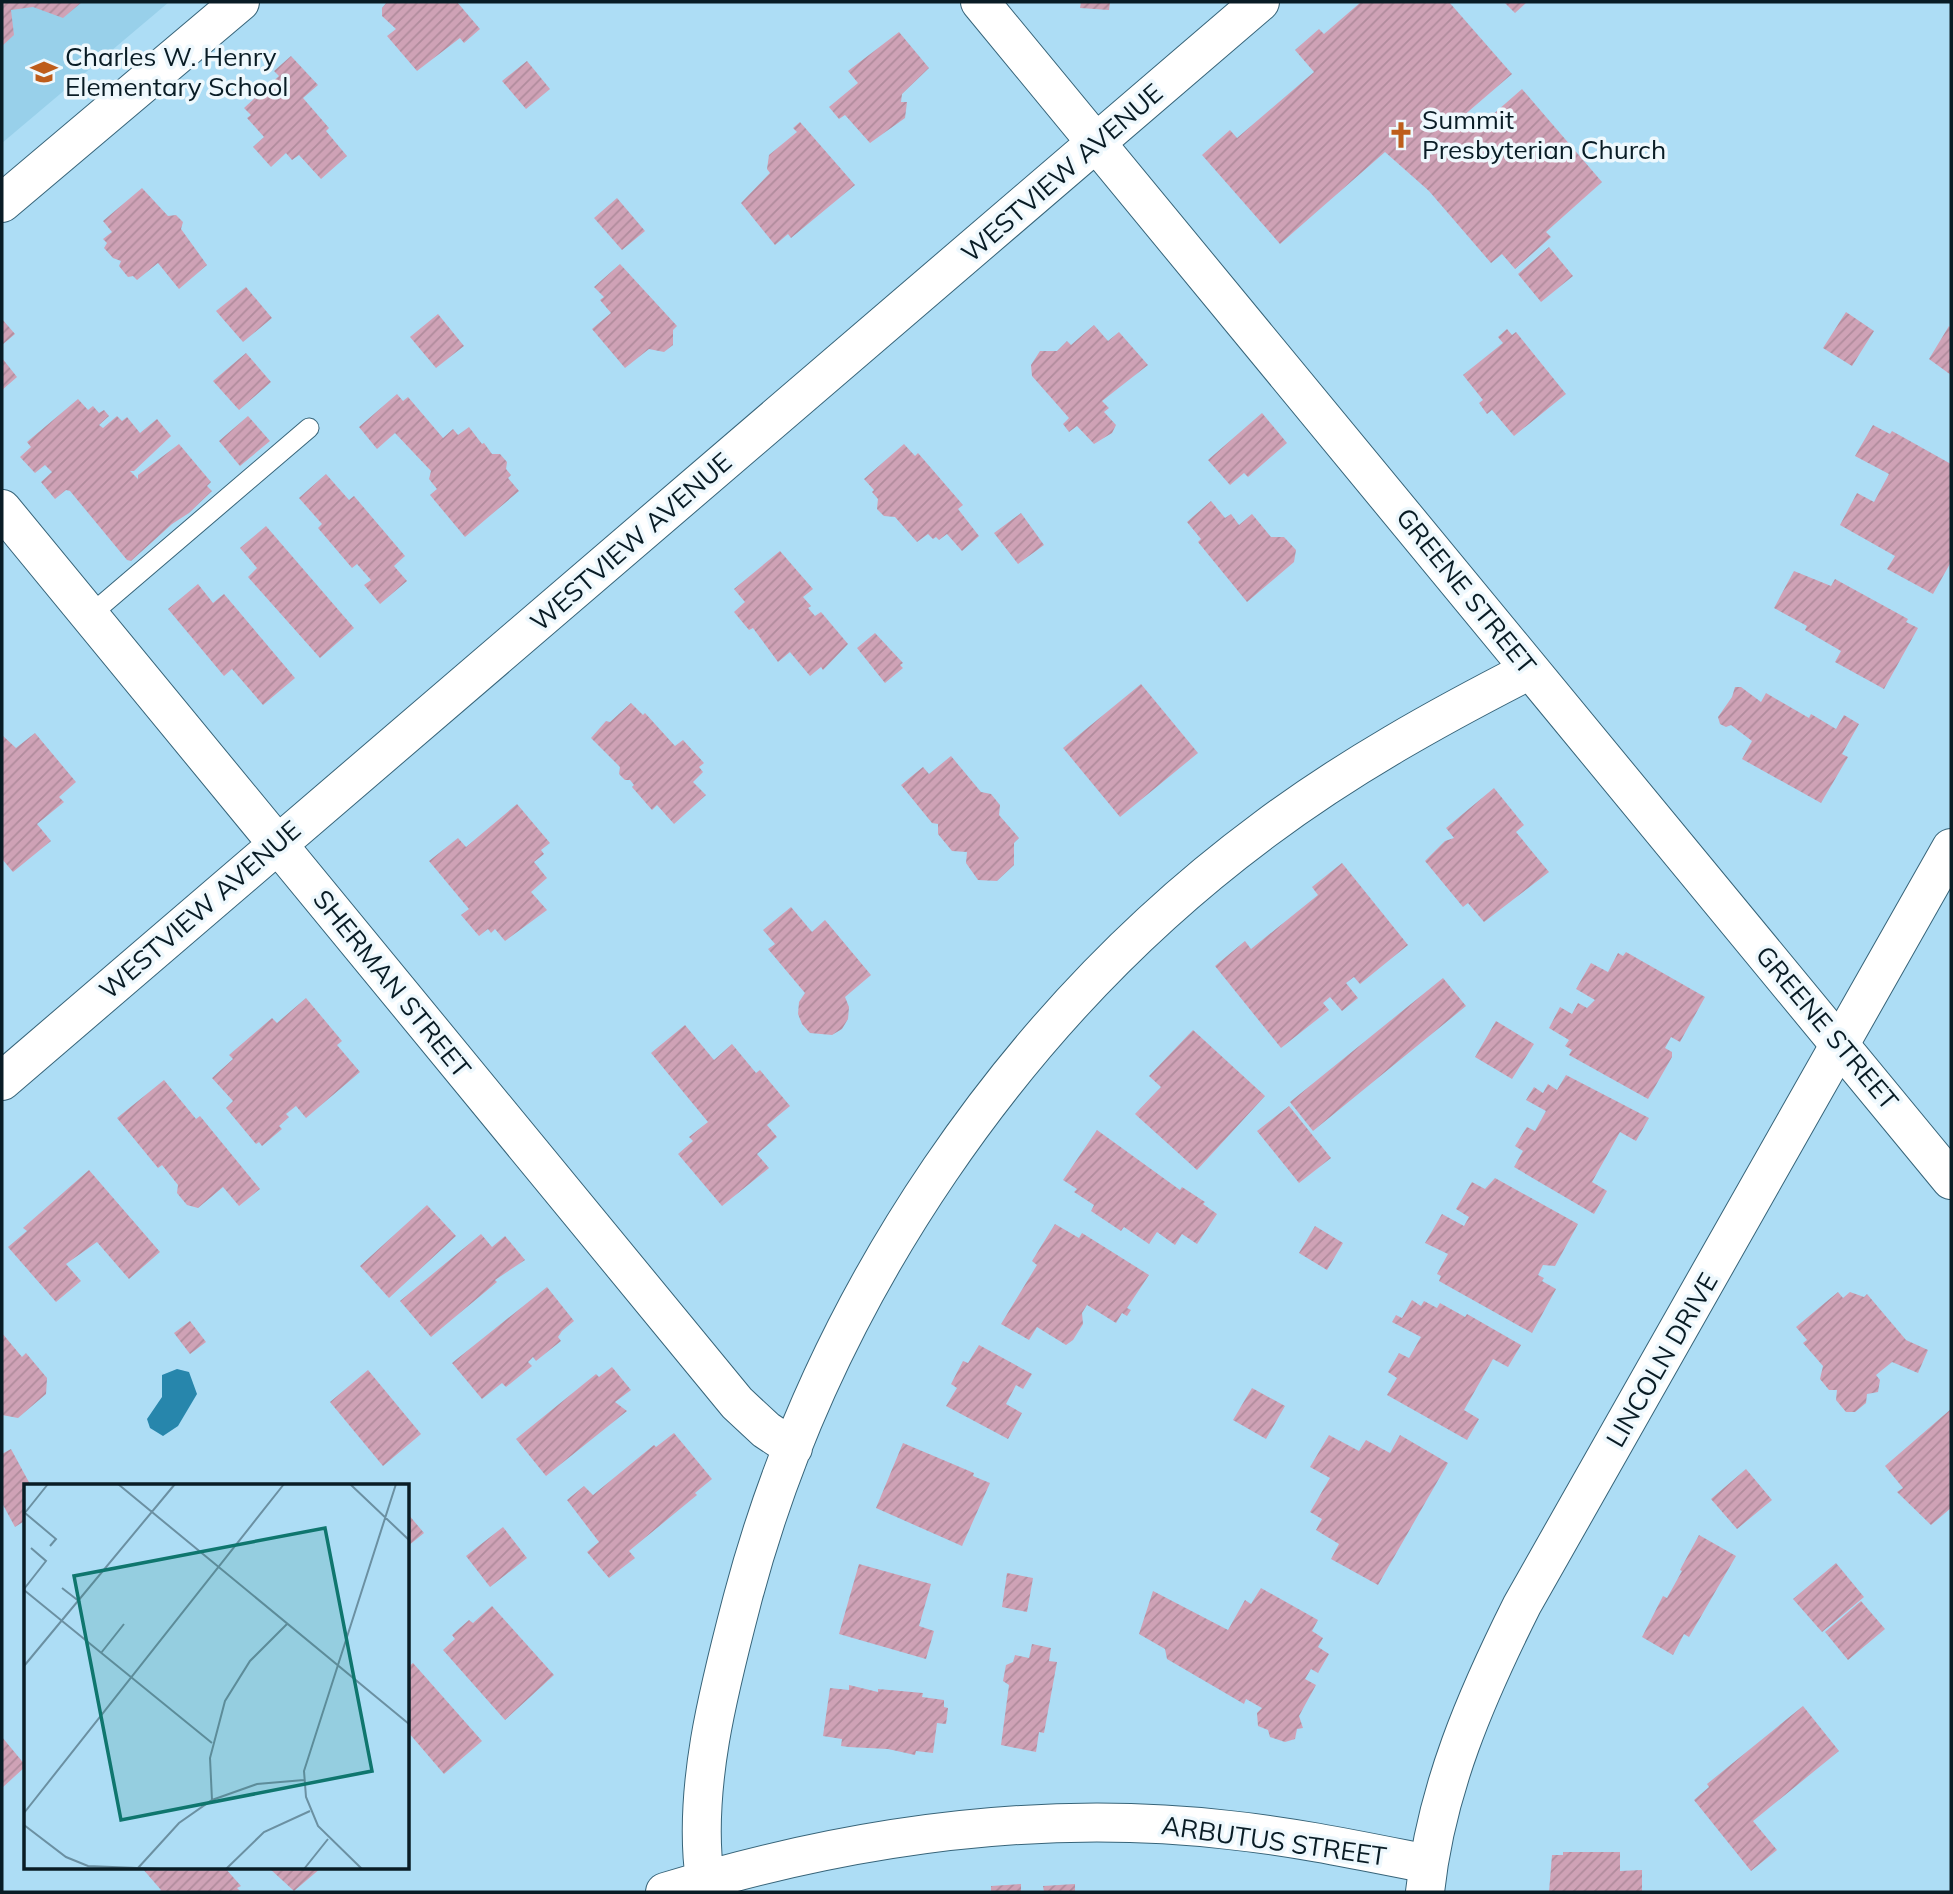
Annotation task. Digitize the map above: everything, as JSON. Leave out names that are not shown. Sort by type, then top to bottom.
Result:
[{"type":"street","points":[[3,200],[240,2]]},
{"type":"street","name":"GREENE STREET","points":[[980,2],[1951,1180]]},
{"type":"street","name":"WESTVIEW AVENUE","points":[[2,1081],[1260,2]]},
{"type":"street","name":"SHERMAN STREET","points":[[2,509],[737,1403],[766,1430],[793,1448]]},
{"type":"street","points":[[705,1880],[701,1832],[716,1714],[754,1558],[793,1448],[820,1384],[911,1217],[1003,1081],[1068,1007],[1133,940],[1264,830],[1416,729],[1530,670]]},
{"type":"street","name":"LINCOLN DRIVE","points":[[1426,1878],[1443,1794],[1461,1737],[1499,1651],[1951,848]]},
{"type":"street","name":"ARBUTUS STREET","points":[[665,1892],[785,1858],[917,1834],[1072,1822],[1229,1830],[1302,1840],[1426,1878]]},
{"type":"lane","points":[[89,616],[309,428]]},
{"type":"shaded area","name":"Charles W. Henry Elementary School","points":[[2,2],[169,2],[2,143]]},
{"type":"shaded area","points":[[177,1369],[189,1372],[197,1394],[178,1426],[163,1436],[150,1428],[147,1419],[162,1397],[162,1375]]},
{"type":"building","points":[[2,2],[82,2],[63,18],[33,7],[11,10],[14,35],[2,46]]},
{"type":"building","points":[[387,2],[457,2],[480,29],[464,43],[460,38],[417,71],[387,36],[396,29],[382,16],[382,8]]},
{"type":"building","points":[[1081,2],[1110,2],[1109,10],[1080,8]]},
{"type":"building","name":"Summit Presbyterian Church","points":[[1361,2],[1449,2],[1512,74],[1462,117],[1474,131],[1522,89],[1602,182],[1546,232],[1551,237],[1515,269],[1502,254],[1491,263],[1429,191],[1385,152],[1280,244],[1202,155],[1230,130],[1237,138],[1314,72],[1295,50],[1319,29],[1324,34]]},
{"type":"building","points":[[1504,2],[1527,2],[1515,13]]},
{"type":"building","points":[[899,32],[929,68],[902,94],[901,102],[907,102],[905,118],[870,143],[845,115],[839,119],[829,107],[858,83],[848,71]]},
{"type":"building","points":[[291,56],[318,85],[303,98],[329,128],[326,131],[347,156],[321,179],[299,155],[292,160],[286,153],[271,167],[253,147],[264,137],[247,118],[251,115],[244,108],[279,76],[274,71]]},
{"type":"building","points":[[527,61],[550,89],[526,109],[502,81]]},
{"type":"building","points":[[800,122],[855,185],[791,238],[788,234],[775,245],[741,203],[770,173],[767,169],[769,155],[797,132],[793,128]]},
{"type":"building","points":[[142,188],[168,216],[176,215],[183,222],[181,229],[207,265],[179,289],[158,263],[137,280],[133,276],[128,277],[119,266],[121,261],[113,258],[104,248],[107,243],[103,239],[112,232],[103,221]]},
{"type":"building","points":[[617,198],[645,231],[622,250],[594,218]]},
{"type":"building","points":[[1549,247],[1573,276],[1541,302],[1518,274]]},
{"type":"building","points":[[620,264],[677,326],[673,330],[673,345],[664,352],[649,349],[625,368],[592,329],[611,313],[600,300],[604,297],[594,287]]},
{"type":"building","points":[[246,287],[272,318],[243,342],[216,311]]},
{"type":"building","points":[[1846,312],[1874,331],[1852,366],[1823,348]]},
{"type":"building","points":[[438,314],[464,346],[436,368],[410,337]]},
{"type":"building","points":[[2,319],[15,334],[2,345]]},
{"type":"building","points":[[1094,325],[1108,341],[1119,332],[1148,365],[1102,401],[1109,408],[1104,412],[1116,425],[1112,433],[1094,444],[1077,426],[1069,432],[1063,424],[1069,418],[1032,376],[1031,365],[1040,351],[1057,351],[1067,341],[1071,345]]},
{"type":"building","points":[[1949,326],[1951,328],[1951,375],[1929,359]]},
{"type":"building","points":[[1507,329],[1512,335],[1516,332],[1566,394],[1514,436],[1492,410],[1487,414],[1479,403],[1483,400],[1463,375],[1503,343],[1498,337]]},
{"type":"building","points":[[246,353],[271,382],[239,410],[213,381]]},
{"type":"building","points":[[2,358],[17,377],[2,390]]},
{"type":"building","points":[[397,394],[403,401],[408,397],[443,438],[453,429],[458,435],[469,427],[492,454],[500,454],[507,462],[506,469],[511,475],[508,478],[519,491],[465,537],[430,495],[437,489],[429,479],[431,471],[395,433],[377,449],[359,427]]},
{"type":"building","points":[[78,399],[88,410],[93,406],[99,413],[104,410],[109,416],[99,425],[103,428],[117,416],[122,421],[127,417],[140,433],[157,419],[171,436],[134,471],[130,471],[138,479],[138,475],[179,444],[211,482],[207,486],[212,491],[131,561],[127,560],[70,491],[66,490],[55,499],[41,482],[52,472],[45,465],[35,473],[20,457],[31,447],[27,442]]},
{"type":"building","points":[[1262,413],[1287,443],[1248,477],[1244,473],[1230,485],[1208,460]]},
{"type":"building","points":[[248,416],[270,441],[240,466],[219,441]]},
{"type":"building","points":[[1873,425],[1890,434],[1892,431],[1951,464],[1951,562],[1933,594],[1887,569],[1895,556],[1840,525],[1857,493],[1874,502],[1889,474],[1855,456]]},
{"type":"building","points":[[904,444],[915,456],[918,453],[963,505],[958,509],[979,536],[962,551],[947,534],[939,540],[928,534],[917,542],[895,517],[884,516],[877,509],[878,499],[864,479]]},
{"type":"building","points":[[326,474],[349,500],[354,496],[405,556],[394,566],[407,581],[380,604],[364,585],[371,580],[357,564],[352,568],[318,528],[322,524],[299,498]]},
{"type":"building","points":[[1211,501],[1225,518],[1231,514],[1239,525],[1252,514],[1271,537],[1284,537],[1296,550],[1294,562],[1247,602],[1198,542],[1201,539],[1187,522]]},
{"type":"building","points":[[1021,513],[1044,545],[1018,564],[994,533]]},
{"type":"building","points":[[266,526],[354,628],[320,658],[248,577],[257,568],[240,548]]},
{"type":"building","points":[[780,551],[813,589],[803,597],[811,606],[808,608],[815,616],[821,612],[848,644],[823,670],[821,667],[810,676],[790,652],[778,662],[753,628],[749,630],[734,612],[745,602],[734,589]]},
{"type":"building","points":[[1794,571],[1831,586],[1835,579],[1908,619],[1906,622],[1918,628],[1884,689],[1835,662],[1841,651],[1805,630],[1807,626],[1774,608]]},
{"type":"building","points":[[198,584],[213,603],[224,594],[295,678],[263,705],[232,669],[224,676],[168,609]]},
{"type":"building","points":[[875,633],[903,663],[900,665],[903,668],[885,683],[857,648]]},
{"type":"building","points":[[1141,684],[1198,753],[1120,817],[1063,748]]},
{"type":"building","points":[[1735,687],[1741,687],[1761,702],[1766,693],[1809,718],[1811,714],[1836,729],[1844,715],[1859,724],[1842,754],[1848,757],[1821,803],[1742,759],[1752,741],[1731,725],[1726,727],[1720,724],[1718,717],[1732,697]]},
{"type":"building","points":[[631,703],[643,715],[645,713],[675,746],[683,740],[704,763],[699,767],[703,772],[693,782],[706,795],[674,824],[657,805],[652,810],[632,787],[634,785],[630,780],[625,780],[619,774],[620,767],[591,738],[606,721],[610,722]]},
{"type":"building","points":[[35,733],[76,782],[59,797],[64,802],[37,824],[51,841],[13,872],[2,859],[2,735],[16,748]]},
{"type":"building","points":[[951,756],[981,792],[991,794],[1000,805],[999,815],[1019,838],[1014,843],[1014,865],[997,881],[978,880],[966,863],[967,852],[952,851],[938,834],[938,824],[932,823],[901,785],[923,767],[929,774]]},
{"type":"building","points":[[1494,788],[1524,825],[1516,832],[1549,872],[1484,922],[1468,903],[1463,907],[1425,861],[1445,841],[1454,838],[1446,828]]},
{"type":"building","points":[[517,804],[550,843],[541,850],[544,854],[534,862],[547,878],[531,892],[547,910],[505,941],[495,929],[491,933],[488,929],[479,936],[461,915],[469,909],[429,861],[458,838],[466,847]]},
{"type":"building","points":[[1342,863],[1408,945],[1360,984],[1354,977],[1346,983],[1358,998],[1342,1011],[1330,997],[1323,1003],[1329,1010],[1281,1048],[1215,966],[1245,941],[1251,949],[1318,895],[1312,887]]},
{"type":"building","points":[[791,907],[812,932],[825,920],[871,975],[845,997],[849,1007],[848,1019],[842,1029],[832,1035],[810,1033],[802,1024],[798,1014],[799,1002],[805,993],[768,949],[775,944],[763,930]]},
{"type":"building","points":[[1626,952],[1705,997],[1680,1042],[1671,1037],[1665,1048],[1672,1052],[1672,1057],[1648,1099],[1569,1055],[1572,1050],[1565,1046],[1569,1040],[1549,1028],[1560,1007],[1572,1014],[1578,1003],[1587,1008],[1595,1000],[1576,989],[1591,963],[1608,972],[1618,953],[1623,956]]},
{"type":"building","points":[[1443,978],[1466,1006],[1313,1131],[1290,1102]]},
{"type":"building","points":[[306,998],[342,1041],[337,1045],[360,1072],[306,1118],[296,1106],[286,1114],[289,1117],[279,1126],[282,1129],[262,1146],[259,1142],[256,1144],[226,1108],[233,1101],[212,1078],[233,1059],[229,1055],[272,1018],[277,1023]]},
{"type":"building","points":[[1496,1021],[1534,1044],[1512,1079],[1475,1057]]},
{"type":"building","points":[[685,1025],[714,1060],[732,1044],[756,1073],[760,1070],[790,1106],[767,1125],[777,1137],[757,1154],[769,1168],[722,1206],[678,1154],[693,1141],[689,1137],[708,1122],[651,1053]]},
{"type":"building","points":[[1193,1030],[1265,1096],[1197,1170],[1135,1114],[1161,1087],[1149,1076]]},
{"type":"building","points":[[1566,1075],[1649,1118],[1636,1141],[1620,1132],[1592,1182],[1607,1191],[1594,1214],[1514,1167],[1523,1151],[1515,1146],[1527,1127],[1535,1131],[1546,1111],[1526,1100],[1534,1087],[1543,1093],[1548,1084],[1557,1090]]},
{"type":"building","points":[[164,1080],[196,1119],[200,1116],[260,1189],[239,1206],[223,1187],[198,1208],[187,1205],[177,1193],[178,1185],[162,1165],[158,1168],[117,1118]]},
{"type":"building","points":[[1289,1106],[1331,1158],[1299,1183],[1257,1131]]},
{"type":"building","points":[[1097,1130],[1180,1190],[1182,1187],[1205,1202],[1203,1204],[1217,1214],[1197,1244],[1182,1234],[1175,1245],[1157,1232],[1149,1244],[1124,1227],[1121,1231],[1091,1211],[1094,1205],[1074,1192],[1077,1189],[1063,1180]]},
{"type":"building","points":[[89,1170],[160,1252],[129,1279],[97,1242],[66,1264],[81,1281],[56,1302],[8,1247],[27,1231],[23,1228]]},
{"type":"building","points":[[1495,1178],[1578,1224],[1555,1266],[1543,1265],[1538,1275],[1544,1278],[1542,1281],[1556,1289],[1532,1333],[1439,1281],[1441,1276],[1437,1274],[1448,1254],[1425,1243],[1442,1214],[1464,1226],[1469,1217],[1456,1209],[1472,1182],[1485,1189]]},
{"type":"building","points":[[427,1205],[456,1236],[389,1298],[360,1266]]},
{"type":"building","points":[[1055,1224],[1079,1238],[1082,1233],[1149,1275],[1127,1308],[1131,1310],[1127,1316],[1122,1313],[1116,1323],[1087,1305],[1082,1313],[1083,1324],[1073,1340],[1066,1345],[1037,1327],[1029,1340],[1001,1324],[1037,1265],[1032,1261]]},
{"type":"building","points":[[1315,1226],[1343,1243],[1327,1270],[1299,1253]]},
{"type":"building","points":[[481,1234],[492,1247],[505,1236],[525,1260],[495,1280],[497,1282],[431,1337],[400,1301]]},
{"type":"building","points":[[547,1287],[574,1321],[558,1337],[561,1341],[536,1361],[533,1357],[528,1362],[532,1366],[506,1387],[502,1383],[482,1399],[452,1363]]},
{"type":"building","points":[[1838,1292],[1843,1298],[1850,1292],[1864,1297],[1867,1294],[1906,1340],[1928,1350],[1918,1373],[1892,1362],[1876,1375],[1880,1380],[1878,1392],[1867,1394],[1866,1403],[1855,1412],[1846,1412],[1836,1400],[1837,1390],[1829,1390],[1820,1379],[1823,1366],[1803,1343],[1807,1340],[1796,1327]]},
{"type":"building","points":[[1412,1300],[1421,1306],[1424,1301],[1437,1308],[1440,1303],[1465,1317],[1467,1314],[1521,1345],[1508,1367],[1493,1359],[1464,1410],[1479,1419],[1467,1440],[1387,1395],[1397,1378],[1388,1372],[1399,1353],[1409,1358],[1421,1337],[1392,1322],[1396,1315],[1402,1318]]},
{"type":"building","points":[[190,1321],[206,1342],[190,1354],[174,1333]]},
{"type":"building","points":[[2,1333],[22,1357],[26,1353],[47,1378],[46,1394],[18,1418],[2,1415]]},
{"type":"building","points":[[979,1345],[1032,1374],[1023,1389],[1016,1385],[1006,1404],[1022,1413],[1008,1439],[946,1406],[957,1388],[951,1384],[963,1361],[968,1363]]},
{"type":"building","points":[[612,1367],[631,1390],[615,1402],[627,1411],[546,1476],[516,1439],[596,1374],[599,1377]]},
{"type":"building","points":[[368,1370],[421,1434],[383,1466],[330,1402]]},
{"type":"building","points":[[1252,1388],[1285,1406],[1266,1439],[1233,1420]]},
{"type":"building","points":[[1951,1409],[1951,1508],[1931,1525],[1897,1492],[1903,1488],[1885,1466]]},
{"type":"building","points":[[674,1433],[712,1479],[695,1493],[697,1495],[629,1551],[635,1558],[609,1578],[587,1552],[599,1542],[567,1500],[584,1486],[593,1495],[654,1445],[656,1447]]},
{"type":"building","points":[[1329,1435],[1359,1451],[1366,1440],[1390,1453],[1400,1435],[1448,1463],[1378,1585],[1331,1559],[1339,1544],[1316,1530],[1322,1519],[1310,1512],[1330,1478],[1310,1467]]},
{"type":"building","points":[[903,1443],[974,1473],[973,1476],[990,1483],[962,1546],[876,1508]]},
{"type":"building","points":[[11,1449],[30,1484],[24,1484],[24,1521],[15,1527],[2,1503],[2,1454]]},
{"type":"building","points":[[1746,1469],[1772,1500],[1737,1529],[1711,1499]]},
{"type":"building","points":[[410,1516],[424,1533],[410,1544]]},
{"type":"building","points":[[503,1527],[527,1558],[490,1587],[466,1556]]},
{"type":"building","points":[[1699,1535],[1736,1556],[1689,1637],[1684,1634],[1673,1655],[1642,1637],[1663,1596],[1667,1598]]},
{"type":"building","points":[[1836,1563],[1864,1597],[1822,1632],[1793,1599]]},
{"type":"building","points":[[859,1564],[931,1584],[919,1626],[934,1631],[926,1659],[839,1634]]},
{"type":"building","points":[[1007,1573],[1033,1578],[1027,1612],[1002,1607]]},
{"type":"building","points":[[1261,1588],[1318,1620],[1312,1631],[1323,1638],[1318,1647],[1329,1654],[1318,1673],[1311,1669],[1305,1679],[1316,1685],[1299,1716],[1303,1728],[1297,1729],[1295,1739],[1285,1742],[1270,1737],[1268,1730],[1258,1726],[1257,1713],[1262,1708],[1246,1699],[1244,1704],[1167,1659],[1165,1649],[1139,1634],[1153,1591],[1228,1630],[1245,1600],[1251,1604]]},
{"type":"building","points":[[1861,1601],[1885,1629],[1848,1660],[1825,1632]]},
{"type":"building","points":[[492,1606],[554,1675],[505,1720],[443,1650],[455,1639],[452,1635],[469,1620],[473,1623]]},
{"type":"building","points":[[1032,1644],[1051,1648],[1049,1661],[1057,1662],[1044,1733],[1039,1732],[1036,1752],[1001,1745],[1009,1685],[1003,1681],[1006,1665],[1013,1662],[1015,1655],[1029,1658]]},
{"type":"building","points":[[413,1663],[482,1741],[444,1774],[410,1734],[410,1665]]},
{"type":"building","points":[[849,1685],[878,1692],[878,1689],[923,1693],[922,1697],[944,1700],[944,1707],[948,1708],[946,1724],[937,1723],[933,1753],[916,1751],[915,1755],[888,1749],[841,1746],[842,1739],[823,1736],[830,1688],[849,1690]]},
{"type":"building","points":[[1803,1706],[1839,1751],[1753,1821],[1777,1850],[1751,1871],[1694,1800],[1709,1787],[1707,1784]]},
{"type":"building","points":[[2,1737],[24,1764],[24,1768],[2,1788]]},
{"type":"building","points":[[1563,1852],[1620,1852],[1620,1871],[1642,1870],[1642,1892],[1549,1892],[1552,1855],[1563,1855]]},
{"type":"building","points":[[144,1870],[227,1870],[241,1886],[237,1888],[241,1892],[159,1892],[161,1890]]},
{"type":"building","points":[[271,1870],[319,1870],[294,1891]]},
{"type":"building","points":[[1021,1884],[1021,1892],[991,1892],[991,1886]]},
{"type":"building","points":[[1075,1884],[1075,1892],[1044,1892],[1043,1886]]},
{"type":"place","name":"Charles W. Henry Elementary School","points":[[44,72]]},
{"type":"place","name":"Summit Presbyterian Church","points":[[1401,135]]}]
